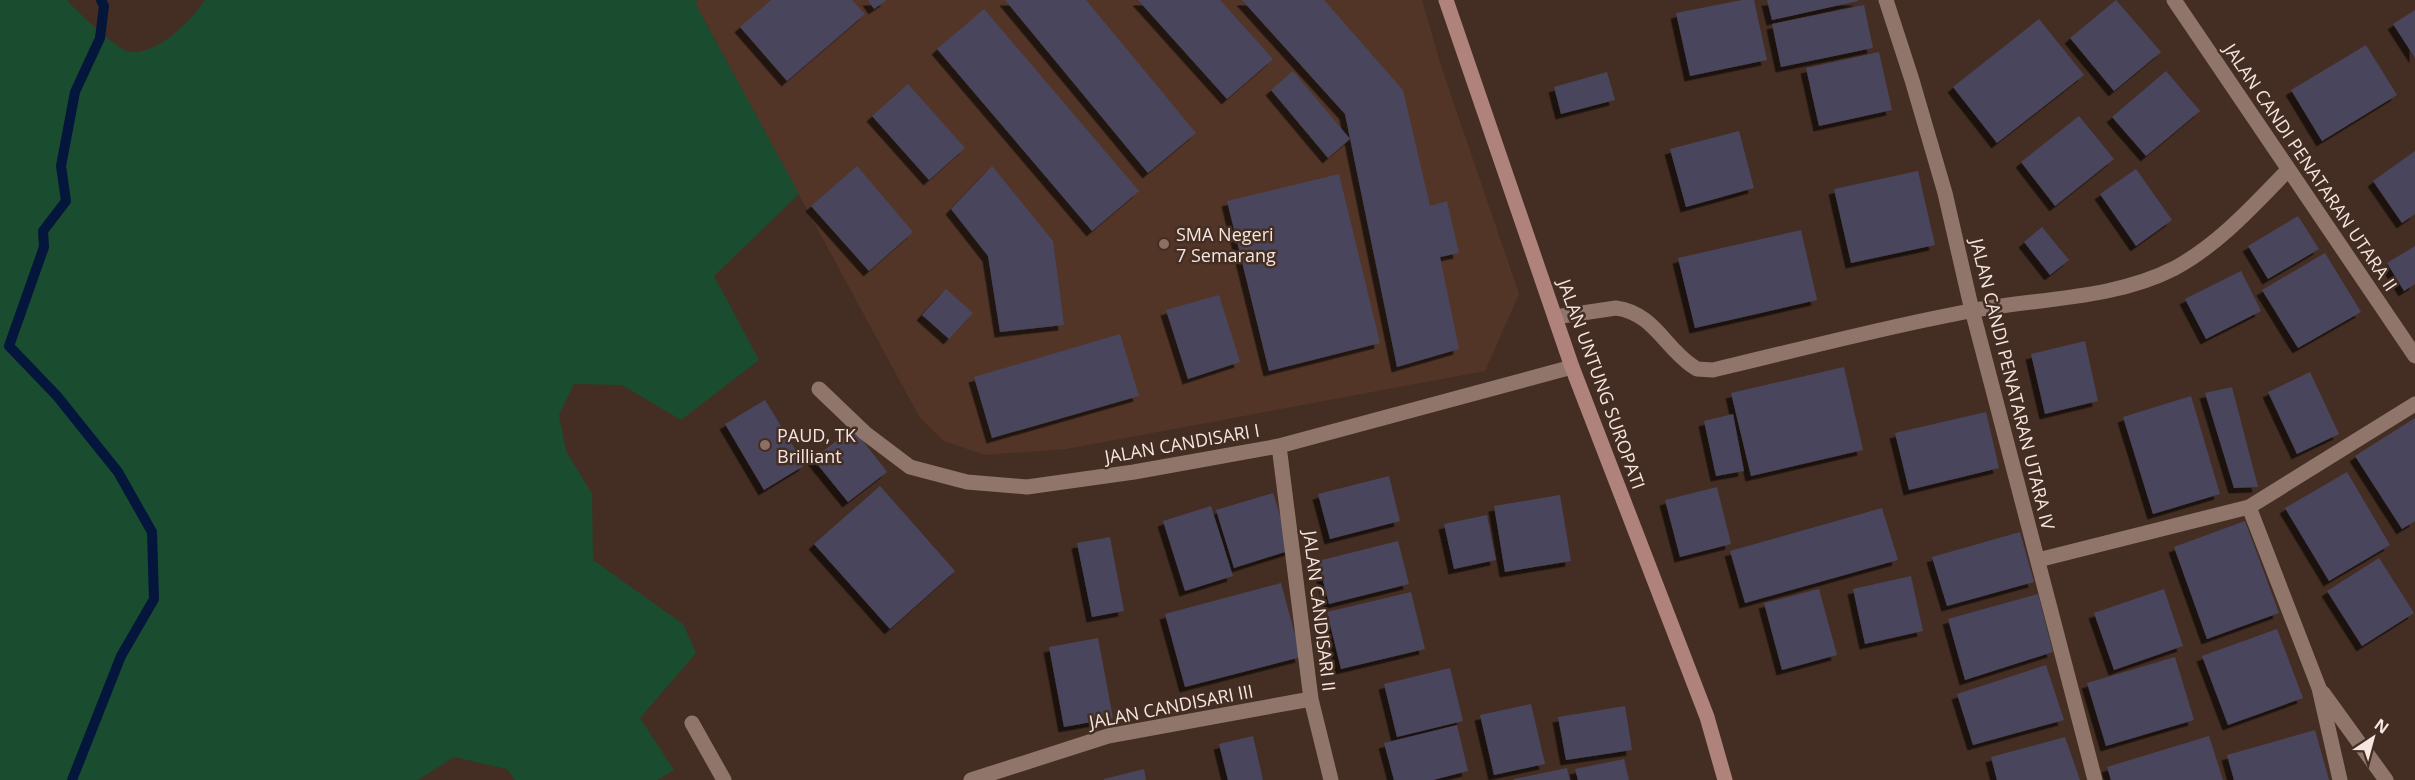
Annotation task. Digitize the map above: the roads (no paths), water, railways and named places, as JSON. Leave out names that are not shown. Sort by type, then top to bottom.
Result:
[{"type":"main road","name":"JALAN UNTUNG SUROPATI","points":[[1446,0],[1572,367],[1707,717],[1725,780]]},
{"type":"street","name":"JALAN CANDI PENATARAN UTARA IV","points":[[1886,0],[1945,193],[1973,310],[2095,780]]},
{"type":"street","name":"JALAN CANDI PENATARAN UTARA II","points":[[2174,0],[2415,356]]},
{"type":"street","points":[[1555,317],[1616,308],[1635,313],[1665,338],[1686,362],[1697,369],[1713,370],[1917,321],[1973,310],[2085,295],[2125,286],[2173,269],[2200,253],[2224,234],[2288,170]]},
{"type":"street","name":"JALAN CANDISARI I","points":[[819,389],[865,433],[910,467],[967,482],[1027,487],[1134,472],[1279,446],[1572,367]]},
{"type":"street","points":[[2038,560],[2249,507],[2415,404]]},
{"type":"street","name":"JALAN CANDISARI II","points":[[1279,446],[1311,699],[1331,780]]},
{"type":"street","points":[[2249,507],[2319,688],[2340,780]]},
{"type":"street","points":[[2319,688],[2386,780]]},
{"type":"street","name":"JALAN CANDISARI III","points":[[971,780],[1108,736],[1311,699]]},
{"type":"street","points":[[692,723],[724,780]]},
{"type":"waterway","points":[[72,780],[121,656],[154,599],[152,532],[118,472],[57,396],[9,346],[44,247],[43,231],[66,201],[61,166],[75,92],[100,38],[104,6],[101,0]]},
{"type":"place","name":"SMA Negeri 7 Semarang","points":[[1164,244]]},
{"type":"place","name":"PAUD, TK Brilliant","points":[[765,445]]}]
